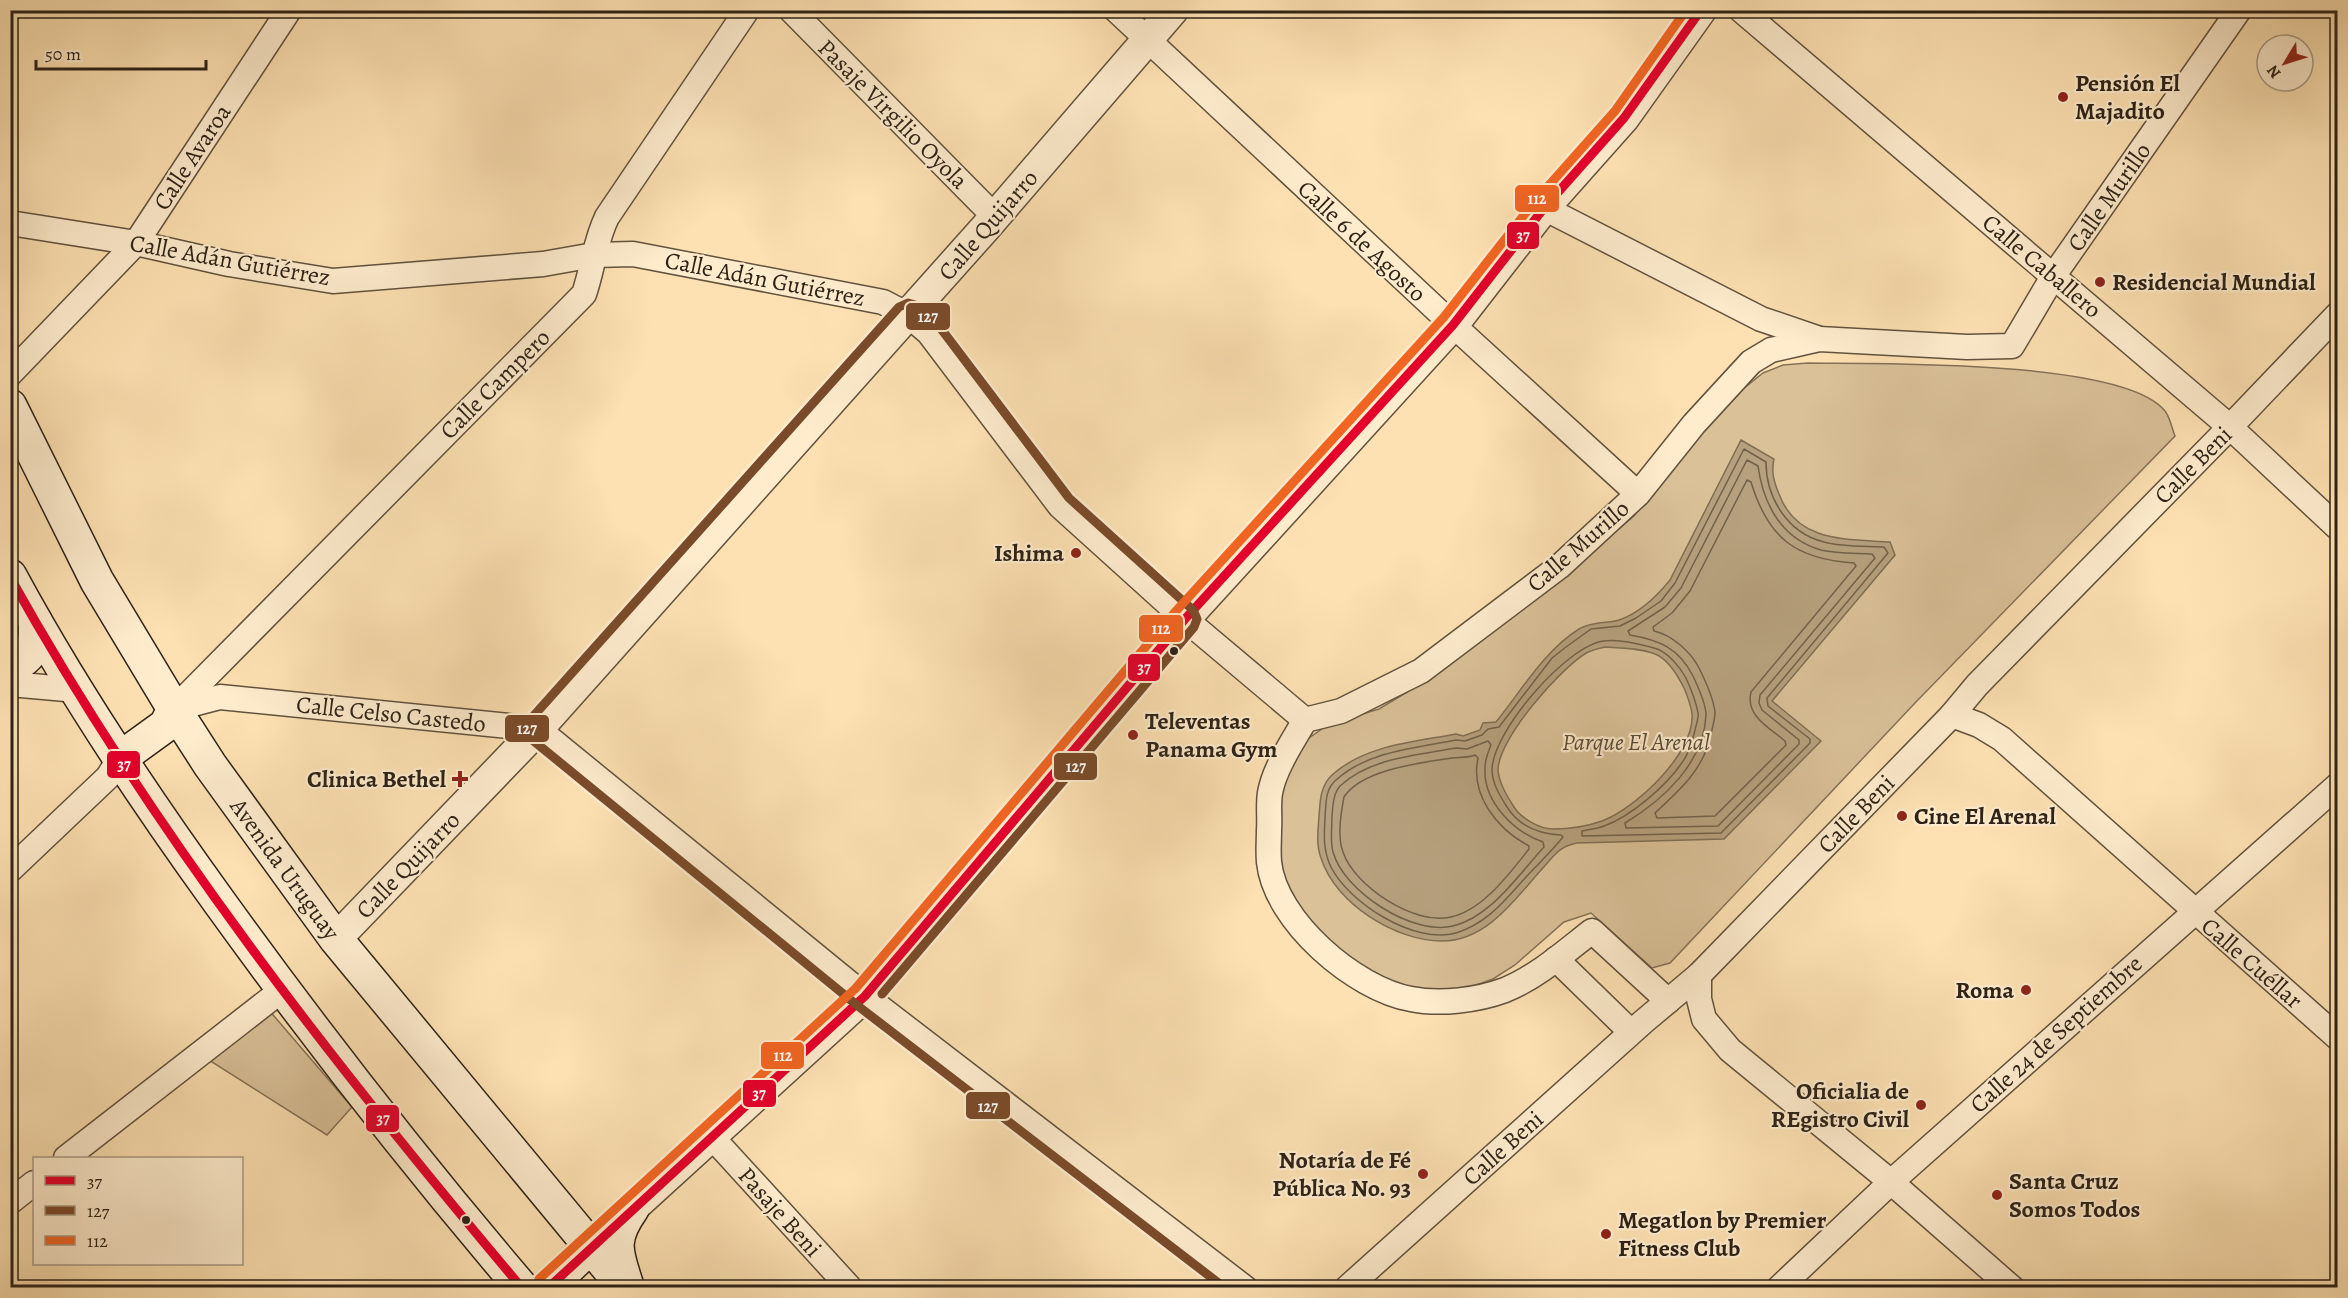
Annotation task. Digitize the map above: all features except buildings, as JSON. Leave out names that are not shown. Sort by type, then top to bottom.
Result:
[{"type":"main road","name":"Avenida Uruguay","points":[[10,406],[97,581],[210,765],[336,939],[590,1247],[626,1287]]},
{"type":"main road","points":[[10,576],[119,759],[282,990],[403,1146],[522,1287]]},
{"type":"main road","points":[[10,668],[28,658],[36,639],[35,621]]},
{"type":"main road","points":[[119,759],[166,726],[174,709]]},
{"type":"main road","points":[[626,1287],[617,1255],[619,1227],[632,1209]]},
{"type":"main road","points":[[547,1287],[590,1247]]},
{"type":"street","name":"Calle Avaroa","points":[[10,374],[136,243],[289,10]]},
{"type":"street","name":"Calle Campero","points":[[174,709],[584,294],[599,234],[607,217],[747,10]]},
{"type":"street","name":"Pasaje Virgilio Oyola","points":[[791,10],[995,217]]},
{"type":"street","name":"Calle 6 de Agosto","points":[[1116,10],[1452,325],[1638,494]]},
{"type":"street","name":"Calle Quijarro","points":[[336,939],[538,729],[995,217],[1148,42],[1173,10]]},
{"type":"street","points":[[590,1247],[865,996],[1185,619],[1452,325],[1544,208],[1624,118],[1701,10]]},
{"type":"street","name":"Calle Caballero","points":[[1741,10],[2230,427],[2337,528]]},
{"type":"street","name":"Calle Murillo","points":[[1544,208],[1761,319],[1820,339],[1967,347],[2012,346],[2054,276],[2239,10]]},
{"type":"street","name":"Calle Adán Gutiérrez","points":[[10,223],[136,243],[228,264],[333,281],[543,264],[594,255],[633,254],[884,302],[908,315],[929,333],[1060,506],[1185,619],[1305,720]]},
{"type":"street","name":"Calle Beni","points":[[1347,1287],[1631,1032],[1699,975],[2337,314]]},
{"type":"street","name":"Calle Murillo","points":[[1305,720],[1341,711],[1421,671],[1560,566],[1638,494],[1694,424],[1751,362],[1771,350],[1820,339]]},
{"type":"street","points":[[10,684],[76,690]]},
{"type":"street","name":"Calle Celso Castedo","points":[[174,709],[220,697],[538,729]]},
{"type":"street","points":[[1952,715],[1979,725],[2002,739],[2194,911]]},
{"type":"street","points":[[1305,720],[1285,754],[1270,792],[1269,862],[1277,894],[1305,935],[1337,962],[1387,992],[1412,999],[1438,1001],[1474,998],[1506,989],[1556,959],[1592,931],[1668,1001]]},
{"type":"street","points":[[538,729],[865,996],[1245,1287]]},
{"type":"street","points":[[10,870],[108,777],[119,759]]},
{"type":"street","name":"Calle 24 de Septiembre","points":[[1779,1287],[1891,1182],[2337,785]]},
{"type":"street","name":"Calle Cuéllar","points":[[2194,911],[2337,1038]]},
{"type":"street","points":[[1556,959],[1631,1032]]},
{"type":"street","points":[[1699,975],[1699,999],[1704,1019],[1730,1050],[1891,1182],[2012,1287]]},
{"type":"street","points":[[67,1157],[282,990]]},
{"type":"street","name":"Pasaje Beni","points":[[711,1136],[850,1287]]},
{"type":"street","points":[[10,1202],[33,1185]]},
{"type":"green space","name":"Parque El Arenal","points":[[1808,363],[1997,368],[2052,373],[2102,382],[2141,394],[2165,411],[2175,436],[1915,703],[1670,963],[1652,968],[1591,913],[1564,922],[1515,965],[1493,979],[1468,988],[1421,992],[1388,982],[1356,963],[1325,939],[1299,910],[1283,877],[1276,832],[1279,794],[1299,745],[1329,724],[1379,709],[1424,682],[1560,579],[1634,516],[1700,433],[1743,389],[1763,373],[1783,365]]},
{"type":"green space","points":[[268,1009],[352,1107],[327,1135],[204,1057]]},
{"type":"water","points":[[1741,440],[1774,459],[1773,473],[1777,490],[1787,510],[1798,522],[1825,535],[1890,542],[1895,555],[1772,701],[1821,741],[1724,839],[1571,845],[1561,849],[1499,916],[1473,934],[1458,939],[1442,941],[1424,939],[1387,927],[1353,904],[1339,890],[1328,874],[1319,853],[1318,843],[1321,794],[1332,775],[1359,757],[1375,751],[1456,734],[1463,736],[1480,730],[1483,723],[1496,722],[1544,660],[1566,638],[1584,626],[1619,620],[1634,613],[1654,598],[1670,580]],"holes":[[[1605,647],[1649,652],[1660,656],[1672,668],[1684,688],[1692,714],[1690,729],[1684,745],[1674,762],[1661,777],[1646,792],[1616,814],[1596,823],[1571,828],[1548,829],[1536,825],[1517,811],[1506,794],[1498,770],[1501,757],[1519,723],[1563,672],[1588,652]]]},
{"type":"transit line","name":"112","points":[[539,1279],[856,988],[1176,611],[1444,317],[1535,201],[1615,111],[1686,10]]},
{"type":"transit line","name":"37","points":[[548,1288],[865,996],[1185,619],[1453,325],[1544,208],[1624,118],[1701,10]]},
{"type":"transit line","name":"127","points":[[882,994],[1194,627],[1197,619],[1193,610],[1069,498],[939,326],[915,305],[908,303],[899,307],[529,721],[526,732],[530,738],[858,1006],[1225,1288]]},
{"type":"transit line","name":"37","points":[[10,577],[65,672],[123,764],[249,944],[383,1119],[522,1288]]},
{"type":"place","name":"Pensión El Majadito","points":[[2063,97]]},
{"type":"place","name":"Residencial Mundial","points":[[2100,282]]},
{"type":"place","name":"Ishima","points":[[1076,553]]},
{"type":"place","name":"Televentas Panama Gym","points":[[1133,735]]},
{"type":"place","name":"Clinica Bethel","points":[[460,779]]},
{"type":"place","name":"Cine El Arenal","points":[[1902,816]]},
{"type":"place","name":"Roma","points":[[2026,990]]},
{"type":"place","name":"Oficialia de REgistro Civil","points":[[1921,1105]]},
{"type":"place","name":"Notaría de Fé Pública No. 93","points":[[1423,1174]]},
{"type":"place","name":"Santa Cruz Somos Todos","points":[[1997,1195]]},
{"type":"place","name":"Megatlon by Premier Fitness Club","points":[[1606,1234]]}]
